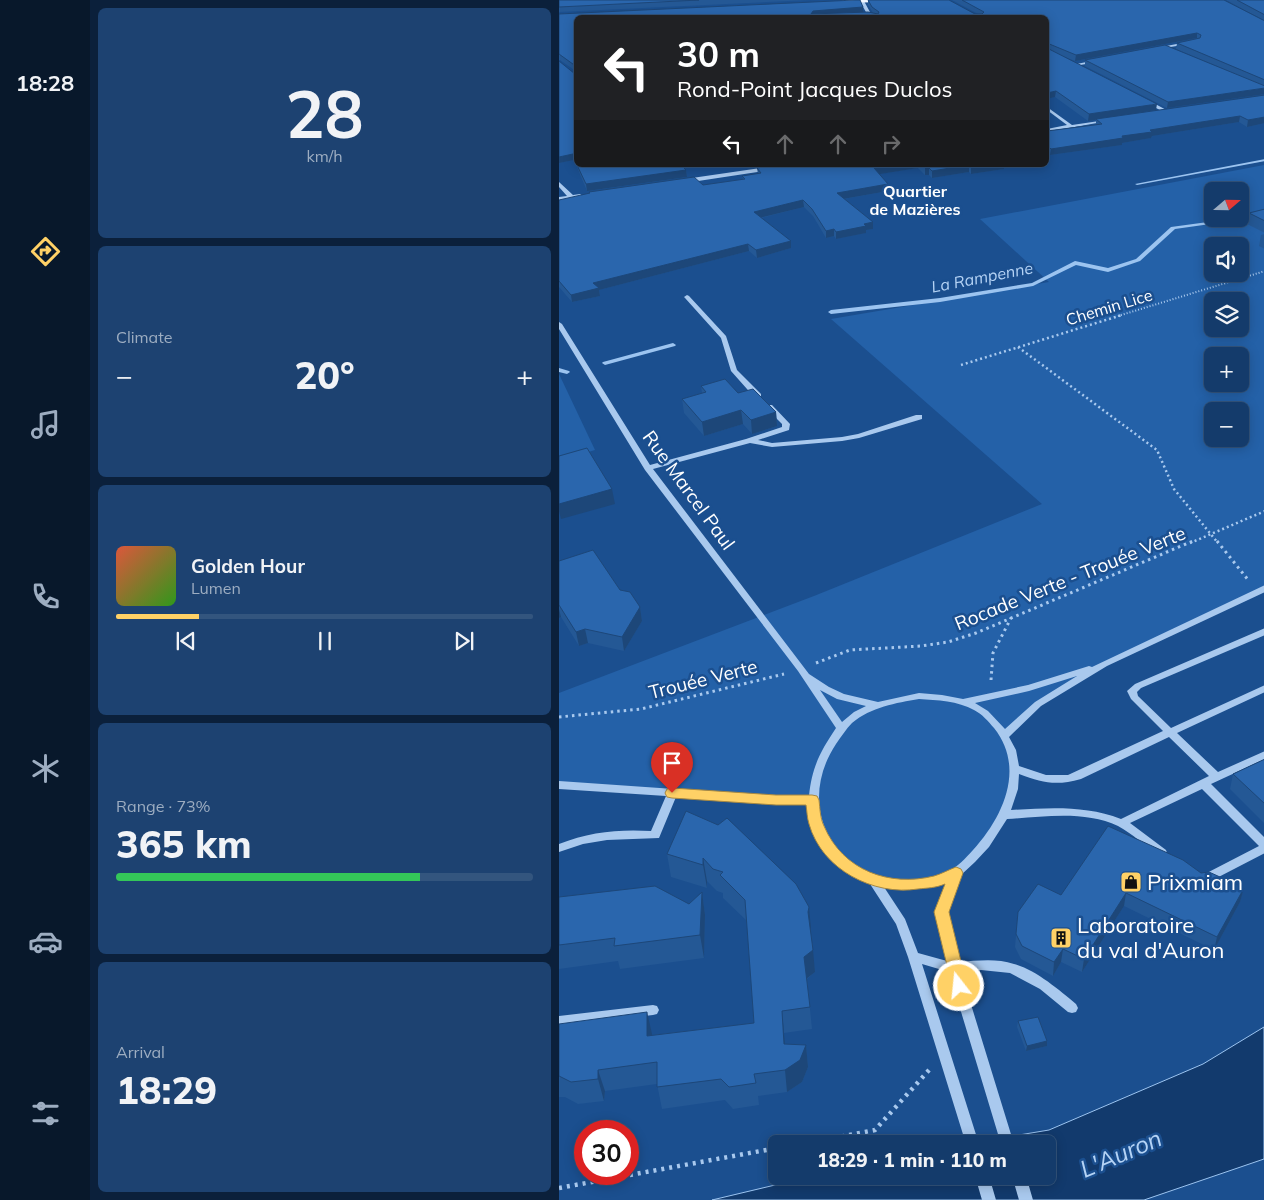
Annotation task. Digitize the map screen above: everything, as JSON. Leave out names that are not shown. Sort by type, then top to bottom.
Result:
[{"type":"main road","points":[[834,2],[885,0]]},
{"type":"street","points":[[860,15],[869,15],[862,1]]},
{"type":"street","points":[[1155,49],[1197,40]]},
{"type":"street","points":[[1164,47],[1173,51]]},
{"type":"street","points":[[1084,70],[1072,64],[1101,60]]},
{"type":"street","points":[[1144,100],[1171,112],[1158,114]]},
{"type":"street","points":[[1049,110],[1071,126]]},
{"type":"street","points":[[1049,130],[1110,120]]},
{"type":"street","points":[[739,167],[744,172]]},
{"type":"street","points":[[677,182],[778,167]]},
{"type":"street","points":[[559,184],[571,197]]},
{"type":"street","points":[[559,199],[585,195]]},
{"type":"street","points":[[648,468],[786,428],[786,424],[737,376],[724,337],[687,297]]},
{"type":"street","name":"Rue Marcel Paul","points":[[559,324],[648,468],[801,670],[841,728]]},
{"type":"street","points":[[749,440],[772,445],[842,439],[859,436],[919,417]]},
{"type":"street","points":[[1004,736],[1037,704],[1104,664],[1261,590]]},
{"type":"street","points":[[1216,777],[1134,697],[1133,691],[1138,686],[1264,631]]},
{"type":"street","points":[[963,703],[1029,688],[1104,664]]},
{"type":"street","name":"Rue Marcel Paul","points":[[801,670],[827,692],[849,700],[877,705]]},
{"type":"street","points":[[1015,769],[1044,779],[1061,781],[1077,776],[1264,688]]},
{"type":"street","points":[[919,696],[940,697],[978,709],[993,720],[1004,736],[1011,749],[1015,769],[1007,808],[989,840],[956,873],[937,881],[901,886],[875,882],[846,866],[827,845],[816,825],[812,800],[817,775],[825,754],[841,728],[858,715],[877,705],[895,699],[919,696]]},
{"type":"street","points":[[1121,823],[1264,754]]},
{"type":"street","points":[[1193,875],[1201,881],[1264,846],[1203,783]]},
{"type":"street","points":[[559,785],[776,800],[812,800]]},
{"type":"street","points":[[559,848],[599,836],[621,833],[655,835],[672,793]]},
{"type":"street","points":[[1003,815],[1070,813],[1093,815],[1121,823],[1169,858]]},
{"type":"street","points":[[956,873],[941,912],[953,968],[1006,1135]]},
{"type":"street","points":[[875,882],[901,922],[971,1135]]},
{"type":"street","points":[[914,957],[953,968],[981,966],[1012,968],[1044,985],[1072,1008]]},
{"type":"street","points":[[559,1022],[653,1010]]},
{"type":"street","points":[[985,1185],[989,1200]]},
{"type":"street","points":[[1022,1185],[1026,1200]]},
{"type":"path","name":"Chemin Lice","points":[[961,366],[1264,271]]},
{"type":"path","points":[[1018,347],[1157,450],[1174,489],[1261,590]]},
{"type":"path","name":"Rocade Verte - Trouée Verte","points":[[850,650],[921,646],[948,642],[976,633],[1212,535],[1264,511]]},
{"type":"path","points":[[994,697],[991,681],[993,653],[1011,618]]},
{"type":"path","name":"Trouée Verte","points":[[559,717],[641,709],[801,670],[850,650]]},
{"type":"path","points":[[849,1135],[875,1130],[945,1054]]},
{"type":"path","points":[[559,1188],[768,1150]]},
{"type":"shaded area","points":[[1264,165],[1264,588],[1104,664],[1038,704],[1004,736],[1011,749],[1008,808],[956,873],[901,886],[875,882],[827,845],[812,800],[559,785],[559,693],[814,596],[1042,504],[831,319],[1049,282],[980,219]]},
{"type":"shaded area","points":[[559,374],[595,450],[559,461]]},
{"type":"water","name":"L'Auron","points":[[1264,1027],[1264,1159],[1144,1200],[712,1200],[775,1185],[1056,1185],[1056,1135],[1019,1135],[1049,1130],[1203,1064]]},
{"type":"building","points":[[559,0],[699,0],[559,7]]},
{"type":"building","points":[[860,0],[863,7],[813,11],[811,14],[868,12],[878,14],[879,12],[872,7],[868,0],[949,0],[975,14],[982,14],[984,12],[962,0],[1224,0],[1265,21],[1265,80],[1177,43],[1200,38],[1201,35],[1197,33],[1076,55],[1049,44],[1049,15],[574,15],[574,65],[559,54],[559,14]]},
{"type":"building","points":[[1237,0],[1265,0],[1265,15]]},
{"type":"building","points":[[1165,45],[1265,86],[1265,88],[1168,102],[1085,60]]},
{"type":"building","points":[[1049,49],[1157,104],[1089,114],[1056,91],[1049,93]]},
{"type":"building","points":[[559,61],[574,73],[574,156],[573,154],[559,157]]},
{"type":"building","points":[[1265,95],[1265,117],[1248,120],[1240,116],[1150,130],[1152,132],[1122,136],[1123,138],[1051,149],[1049,147],[1049,131],[1102,124],[1096,119]]},
{"type":"building","points":[[578,167],[683,167],[686,170],[586,184]]},
{"type":"building","points":[[880,167],[874,168],[888,184],[837,193],[873,222],[864,224],[866,226],[836,232],[834,229],[826,231],[812,209],[803,200],[754,212],[791,241],[756,250],[748,244],[593,283],[599,288],[571,295],[559,281],[559,200],[589,192],[694,177],[703,185],[745,179],[742,176],[761,173],[757,168]]},
{"type":"building","points":[[956,167],[932,171],[929,168],[925,168]]},
{"type":"building","points":[[1265,209],[1265,221],[1249,213]]},
{"type":"building","points":[[725,379],[738,393],[753,389],[776,412],[751,420],[741,410],[702,422],[682,399],[706,392],[701,386]]},
{"type":"building","points":[[587,448],[612,489],[559,504],[559,456]]},
{"type":"building","points":[[593,550],[620,590],[630,592],[640,607],[622,637],[585,629],[576,632],[559,605],[559,561]]},
{"type":"building","points":[[1265,759],[1265,804],[1233,774]]},
{"type":"building","points":[[686,811],[718,825],[727,818],[796,884],[809,907],[813,950],[804,957],[810,1007],[782,1011],[784,1044],[806,1045],[800,1060],[785,1070],[754,1074],[756,1083],[729,1087],[721,1079],[657,1087],[657,1062],[598,1070],[598,1079],[571,1082],[559,1076],[559,1024],[647,1012],[647,1036],[754,1023],[745,900],[720,875],[723,872],[713,869],[703,858],[703,865],[667,854]]},
{"type":"building","points":[[1108,826],[1183,860],[1201,873],[1209,872],[1244,888],[1217,937],[1126,893],[1084,959],[1063,949],[1054,962],[1022,946],[1016,934],[1018,912],[1038,884],[1061,895]]},
{"type":"building","points":[[655,886],[689,904],[702,892],[700,935],[614,946],[615,938],[559,945],[559,897]]},
{"type":"building","points":[[1038,1017],[1047,1041],[1027,1046],[1018,1021]]},
{"type":"waterway","points":[[1137,184],[1265,160]]},
{"type":"waterway","name":"La Rampenne","points":[[1249,218],[1265,212]]},
{"type":"waterway","name":"La Rampenne","points":[[831,312],[940,300],[1033,284],[1075,263],[1108,270],[1138,260],[1173,228],[1204,224]]},
{"type":"waterway","name":"La Rampenne","points":[[605,363],[673,345]]},
{"type":"waterway","name":"La Rampenne","points":[[559,370],[567,372]]},
{"type":"place","name":"Prixmiam","points":[[1131,882]]},
{"type":"place","name":"Laboratoire du val d'Auron","points":[[1061,938]]},
{"type":"district","name":"Quartier de Mazières","points":[[915,200]]},
{"type":"route","points":[[672,793],[776,800],[812,800],[816,825],[827,845],[846,866],[875,882],[901,886],[937,881],[956,873],[941,912],[953,968],[959,986]]}]
